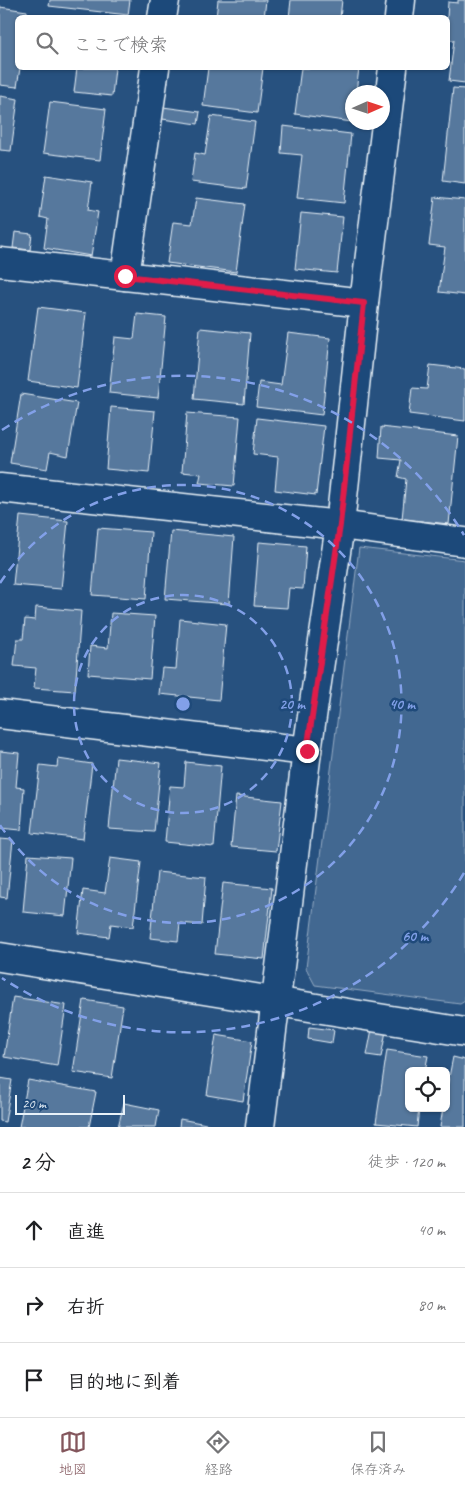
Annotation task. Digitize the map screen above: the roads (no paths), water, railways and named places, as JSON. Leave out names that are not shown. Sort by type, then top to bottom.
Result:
[{"type":"street","points":[[162,15],[164,0]]},
{"type":"street","points":[[399,15],[401,0]]},
{"type":"street","points":[[125,276],[155,70]]},
{"type":"street","points":[[260,1127],[307,751],[340,525],[364,303],[393,70]]},
{"type":"street","points":[[0,262],[364,303]]},
{"type":"street","points":[[0,488],[340,525],[465,542]]},
{"type":"street","points":[[0,714],[307,751]]},
{"type":"street","points":[[0,957],[465,1032]]}]
